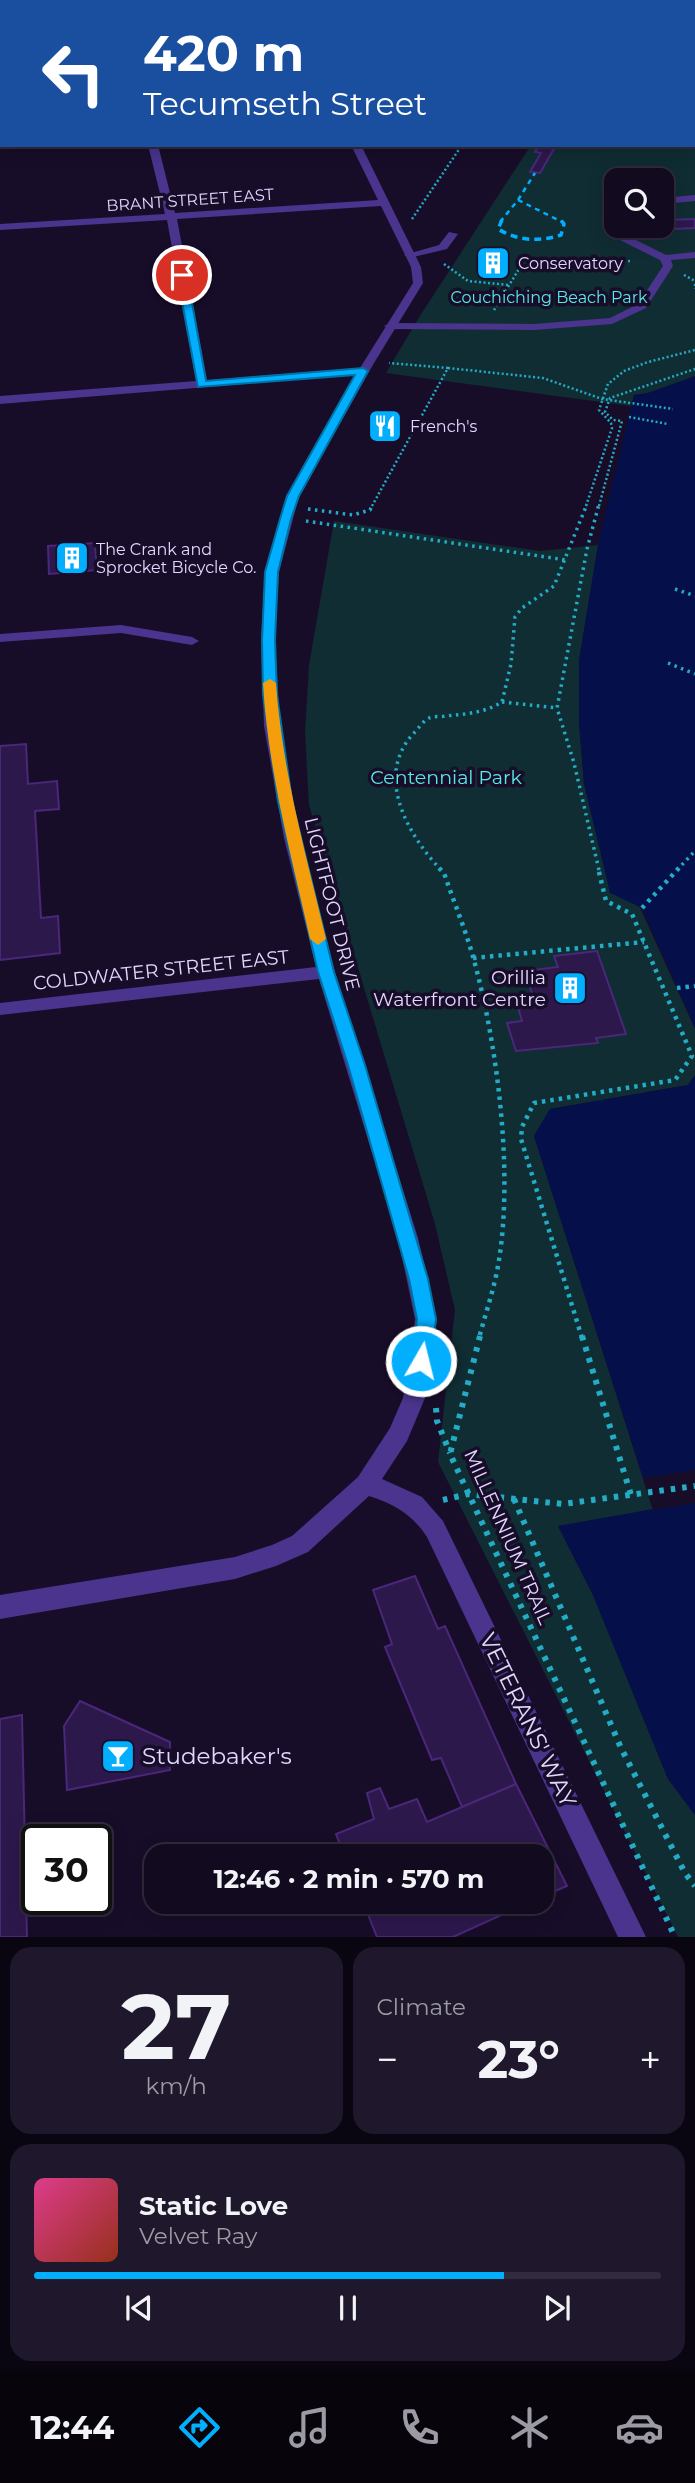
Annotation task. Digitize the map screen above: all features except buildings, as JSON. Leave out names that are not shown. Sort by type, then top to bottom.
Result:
[{"type":"street","points":[[154,147],[171,216],[202,384]]},
{"type":"street","points":[[357,147],[383,203],[418,256],[443,247],[453,234]]},
{"type":"street","points":[[674,200],[695,198]]},
{"type":"street","name":"BRANT STREET EAST","points":[[0,227],[383,203]]},
{"type":"street","points":[[624,238],[665,258],[695,255]]},
{"type":"street","name":"LIGHTFOOT DRIVE","points":[[0,1607],[235,1568],[300,1544],[366,1484],[389,1452],[407,1418],[419,1376],[426,1319],[408,1238],[326,972],[292,838],[272,726],[268,640],[272,572],[293,496],[363,371],[418,283],[418,256]]},
{"type":"street","points":[[390,326],[587,324],[628,315],[642,306],[660,282],[668,266],[665,258]]},
{"type":"street","points":[[0,400],[363,371]]},
{"type":"street","points":[[0,638],[121,629],[192,640]]},
{"type":"street","name":"COLDWATER STREET EAST","points":[[0,1009],[326,972]]},
{"type":"street","name":"VETERANS' WAY","points":[[366,1484],[401,1496],[418,1506],[435,1529],[632,1937]]},
{"type":"path","points":[[461,147],[408,225],[418,256],[440,261],[468,281],[509,285]]},
{"type":"path","points":[[484,327],[519,269],[665,258]]},
{"type":"path","points":[[557,708],[502,702],[511,664],[516,617],[522,608],[554,586],[566,560],[612,428],[599,412],[607,385],[621,374],[650,362],[695,350]]},
{"type":"path","points":[[381,362],[543,378],[602,399],[673,409]]},
{"type":"path","points":[[306,509],[353,515],[370,510],[448,368]]},
{"type":"path","points":[[609,400],[695,369]]},
{"type":"path","points":[[609,400],[605,412],[613,420],[622,421],[587,549],[557,708],[574,763],[606,901],[632,914],[692,1056],[675,1080],[534,1103],[522,1127],[521,1139],[631,1495]]},
{"type":"path","points":[[629,417],[668,424]]},
{"type":"path","points":[[309,501],[301,522],[566,560]]},
{"type":"path","points":[[676,589],[695,596]]},
{"type":"path","points":[[668,663],[695,674]]},
{"type":"path","name":"MILLENNIUM TRAIL","points":[[502,702],[479,712],[429,718],[403,745],[397,761],[395,791],[398,802],[426,854],[444,873],[473,958],[494,1060],[504,1178],[499,1260],[450,1454],[675,1937]]},
{"type":"path","points":[[642,908],[695,851]]},
{"type":"path","points":[[473,958],[644,942]]},
{"type":"path","points":[[677,988],[695,986]]},
{"type":"path","points":[[437,1395],[437,1421],[450,1454]]},
{"type":"path","points":[[468,1494],[563,1504],[695,1486]]},
{"type":"path","points":[[514,1499],[621,1748],[685,1873],[695,1886]]},
{"type":"green space","name":"Couchiching Beach Park","points":[[530,147],[695,147],[695,377],[634,395],[631,406],[386,373]]},
{"type":"green space","name":"Centennial Park","points":[[334,521],[540,551],[598,545],[579,661],[579,722],[584,784],[695,1029],[695,1075],[688,1085],[550,1109],[534,1136],[653,1510],[558,1526],[593,1595],[668,1779],[695,1815],[695,1937],[678,1937],[438,1462],[455,1310],[435,1224],[309,805],[305,733],[309,665]]},
{"type":"shaded area","points":[[695,376],[695,1028],[642,908],[610,893],[584,784],[579,722],[579,661],[598,545],[634,395],[648,393]]},
{"type":"shaded area","points":[[695,1075],[695,1815],[668,1779],[593,1595],[558,1526],[653,1509],[534,1136],[550,1109],[688,1085]]},
{"type":"pier","points":[[695,1470],[695,1503],[653,1510],[643,1478]]},
{"type":"railway","points":[[518,200],[535,173]]},
{"type":"railway","points":[[500,222],[518,200]]},
{"type":"railway","points":[[518,200],[562,222]]},
{"type":"railway","points":[[502,220],[498,229],[513,236],[537,239],[561,235],[564,224],[561,220]]},
{"type":"slow traffic","points":[[270,683],[272,726],[281,782],[292,838],[318,939]]},
{"type":"place","name":"Conservatory","points":[[493,263]]},
{"type":"place","name":"French's","points":[[385,426]]},
{"type":"place","name":"The Crank and Sprocket Bicycle Co.","points":[[72,558]]},
{"type":"place","name":"Orillia Waterfront Centre","points":[[570,988]]},
{"type":"place","name":"Studebaker's","points":[[118,1756]]},
{"type":"route","points":[[182,275],[202,384],[363,371],[293,496],[285,519],[272,572],[268,640],[270,695],[272,726],[292,838],[326,972],[357,1065],[418,1279],[426,1319],[421,1361]]}]
